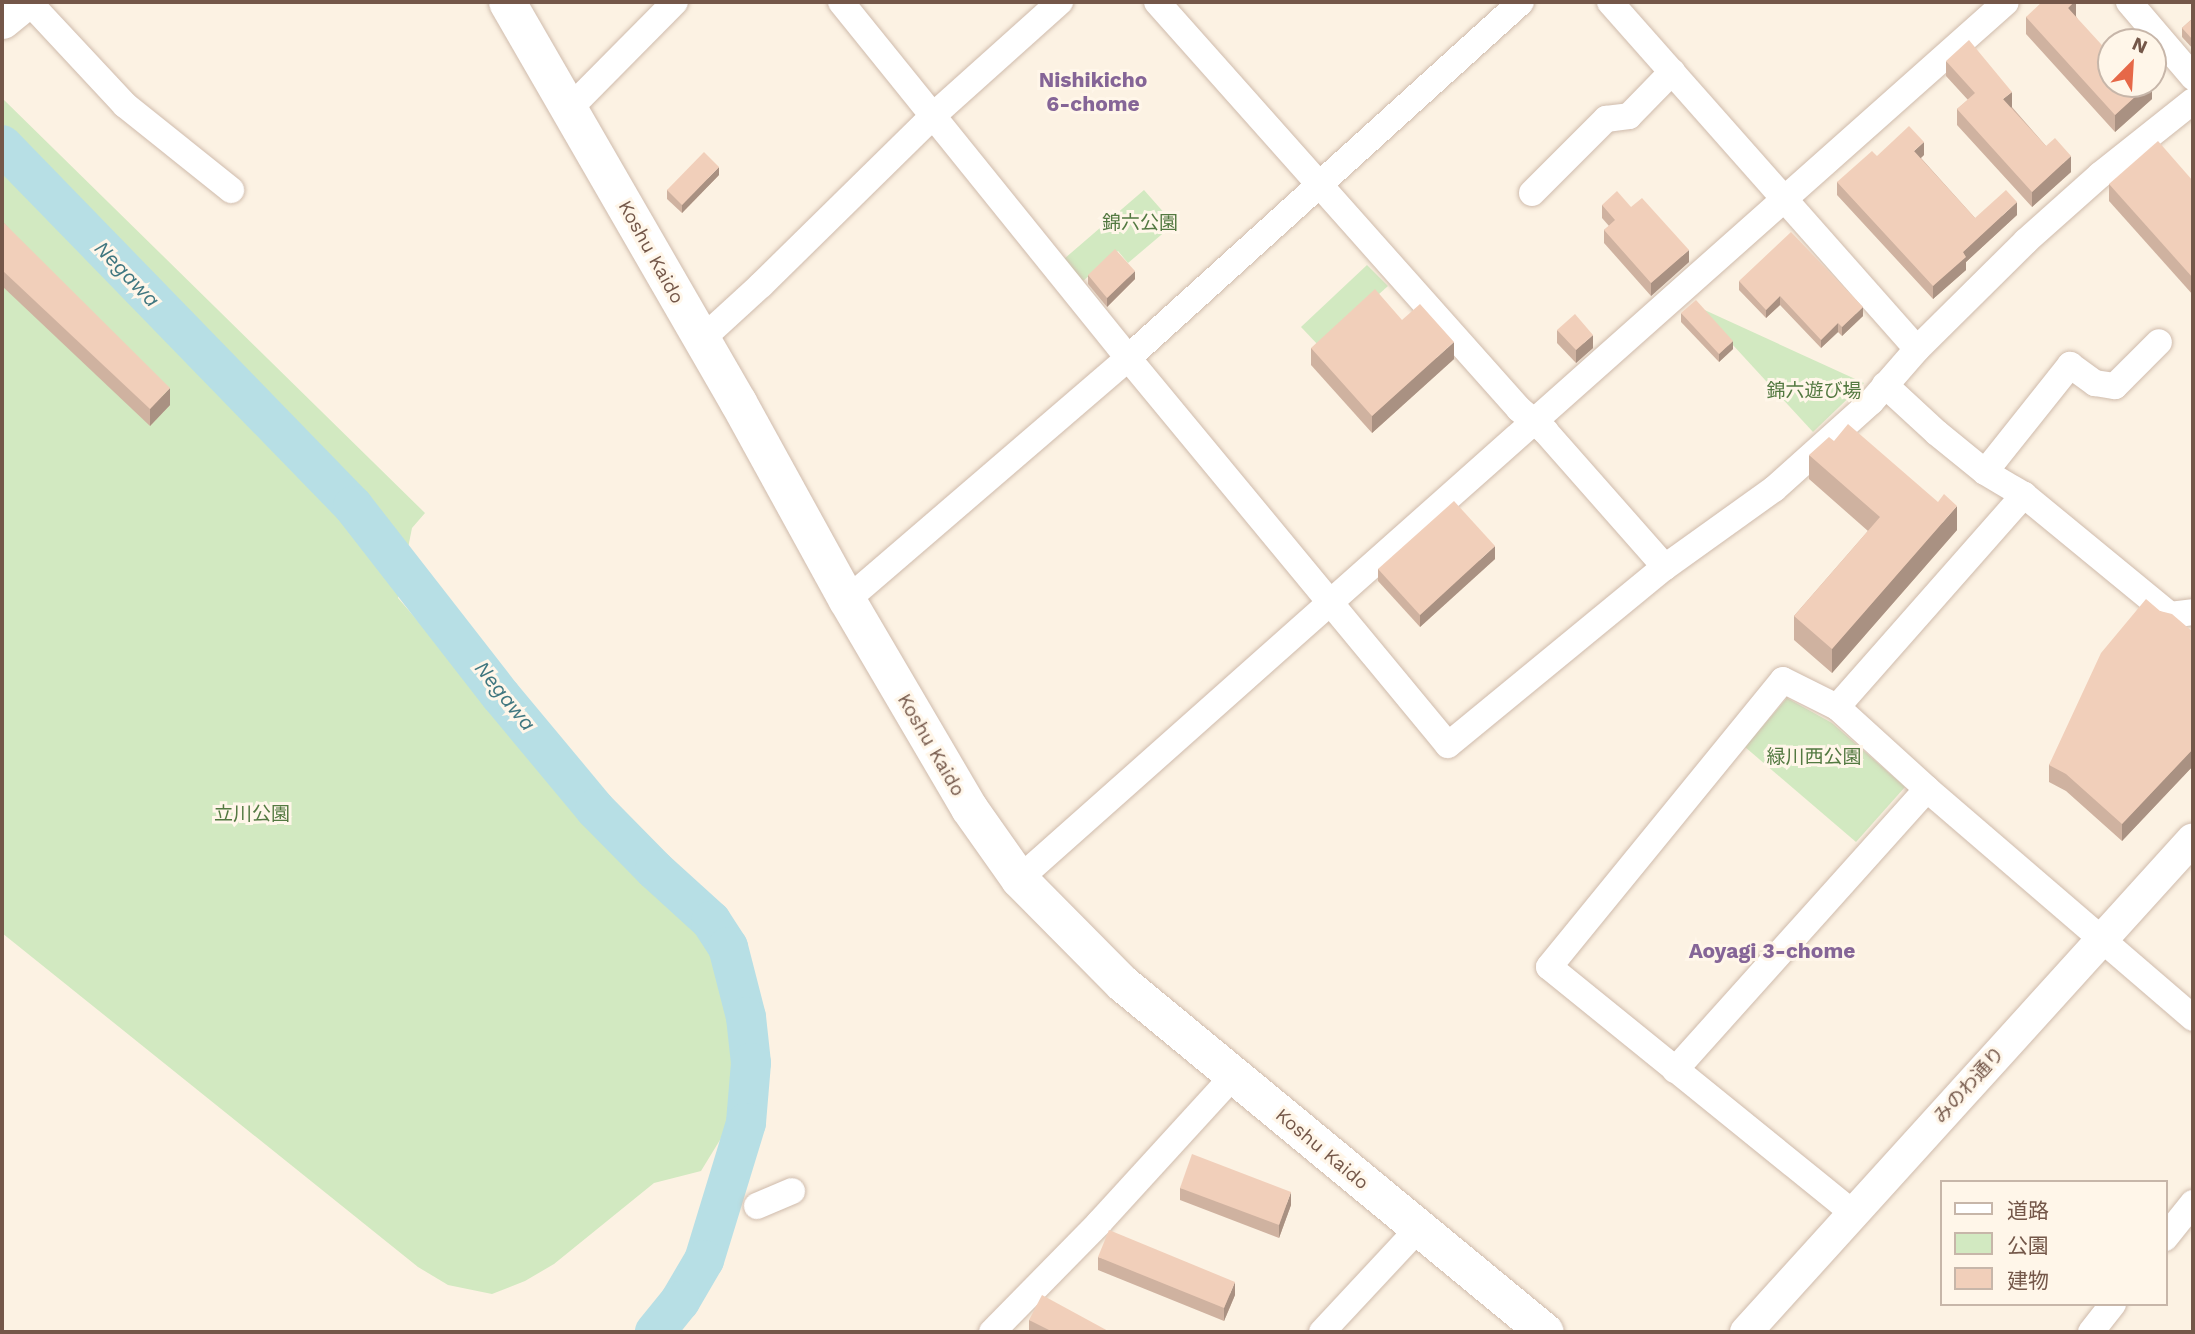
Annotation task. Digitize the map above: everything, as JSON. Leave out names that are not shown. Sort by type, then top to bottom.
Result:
[{"type":"main road","points":[[2,20],[24,2]]},
{"type":"main road","name":"Koshu Kaido","points":[[507,2],[738,401],[847,600],[969,808],[1019,879],[1122,983],[1545,1332]]},
{"type":"street","points":[[29,2],[125,105],[231,190]]},
{"type":"street","points":[[570,108],[675,2]]},
{"type":"street","points":[[841,2],[934,114],[1128,358],[1448,745],[1665,567],[1774,489],[1871,402],[1917,349],[2026,241],[2100,175],[2193,101]]},
{"type":"street","points":[[701,340],[934,114],[1060,2]]},
{"type":"street","points":[[1157,2],[1519,409],[1533,421],[1665,567]]},
{"type":"street","points":[[847,600],[1128,358],[1521,2]]},
{"type":"street","points":[[1611,2],[1917,349]]},
{"type":"street","points":[[1019,879],[2006,2]]},
{"type":"street","points":[[2129,2],[2193,77]]},
{"type":"street","points":[[1532,193],[1606,119],[1629,116],[1672,72]]},
{"type":"street","points":[[1985,472],[2070,365],[2095,383],[2115,386],[2159,342]]},
{"type":"street","points":[[1885,385],[1985,472],[2024,495],[2170,615],[2193,612]]},
{"type":"street","points":[[1836,707],[2024,495]]},
{"type":"street","points":[[1853,1213],[1549,967],[1783,680],[1836,707],[2193,1018]]},
{"type":"street","points":[[1675,1070],[1927,789]]},
{"type":"street","name":"みのわ通り","points":[[1746,1332],[2193,839]]},
{"type":"street","points":[[992,1332],[1107,1213],[1234,1075]]},
{"type":"street","points":[[757,1206],[792,1191]]},
{"type":"street","points":[[2167,1236],[2193,1203]]},
{"type":"street","points":[[1322,1332],[1418,1229]]},
{"type":"street","points":[[2091,1332],[2111,1306]]},
{"type":"green space","name":"立川公園","points":[[2,98],[425,513],[412,528],[398,598],[575,803],[696,924],[725,975],[737,1030],[739,1079],[723,1135],[701,1171],[654,1183],[554,1264],[525,1281],[492,1294],[448,1285],[418,1267],[2,933]]},
{"type":"green space","name":"錦六公園","points":[[1144,190],[1174,224],[1128,263],[1118,251],[1083,281],[1064,259]]},
{"type":"green space","points":[[1367,265],[1388,286],[1320,347],[1301,327]]},
{"type":"green space","name":"錦六遊び場","points":[[1698,307],[1864,383],[1813,432]]},
{"type":"green space","name":"緑川西公園","points":[[1787,698],[1832,723],[1905,787],[1856,842],[1745,747]]},
{"type":"building","points":[[2042,2],[2074,2],[2068,8],[2097,40],[2097,95],[2026,17]]},
{"type":"building","points":[[2193,18],[2193,40],[2182,28]]},
{"type":"building","points":[[1969,40],[2012,92],[2003,99],[2046,146],[2055,138],[2071,156],[2032,192],[1957,109],[1975,93],[1946,61]]},
{"type":"building","points":[[2100,98],[2134,98],[2115,115]]},
{"type":"building","points":[[1909,126],[1924,142],[1914,151],[1975,218],[2006,190],[2017,202],[1963,252],[1966,257],[1933,286],[1837,182],[1872,151],[1877,156]]},
{"type":"building","points":[[2158,141],[2193,181],[2193,278],[2109,184]]},
{"type":"building","points":[[704,152],[719,167],[682,205],[667,190]]},
{"type":"building","points":[[1617,191],[1631,207],[1642,198],[1689,250],[1651,283],[1604,230],[1615,220],[1602,205]]},
{"type":"building","points":[[2,221],[170,388],[150,409],[2,270]]},
{"type":"building","points":[[1791,232],[1863,307],[1842,327],[1838,323],[1821,340],[1780,296],[1766,310],[1739,281]]},
{"type":"building","points":[[1115,249],[1135,271],[1107,298],[1088,275]]},
{"type":"building","points":[[1375,289],[1402,320],[1420,304],[1454,342],[1372,416],[1311,348]]},
{"type":"building","points":[[1696,300],[1733,341],[1719,354],[1681,313]]},
{"type":"building","points":[[1575,314],[1593,335],[1576,350],[1557,330]]},
{"type":"building","points":[[1848,424],[1938,502],[1944,494],[1957,506],[1832,649],[1794,616],[1880,517],[1809,455],[1829,437],[1834,441]]},
{"type":"building","points":[[1454,501],[1495,546],[1420,615],[1378,569]]},
{"type":"building","points":[[2146,599],[2160,611],[2172,614],[2193,632],[2193,749],[2122,824],[2066,774],[2049,765],[2101,653]]},
{"type":"building","points":[[1192,1154],[1291,1192],[1279,1225],[1180,1188]]},
{"type":"building","points":[[1109,1230],[1235,1282],[1224,1308],[1098,1257]]},
{"type":"building","points":[[1042,1295],[1110,1332],[1053,1332],[1029,1320]]},
{"type":"waterway","name":"Negawa","points":[[2,145],[353,506],[501,696],[595,809],[655,870],[711,921],[728,947],[746,1017],[751,1063],[746,1123],[704,1260],[680,1301],[655,1332]]},
{"type":"district","name":"Nishikicho 6-chome","points":[[1093,92]]},
{"type":"district","name":"Aoyagi 3-chome","points":[[1772,951]]}]
